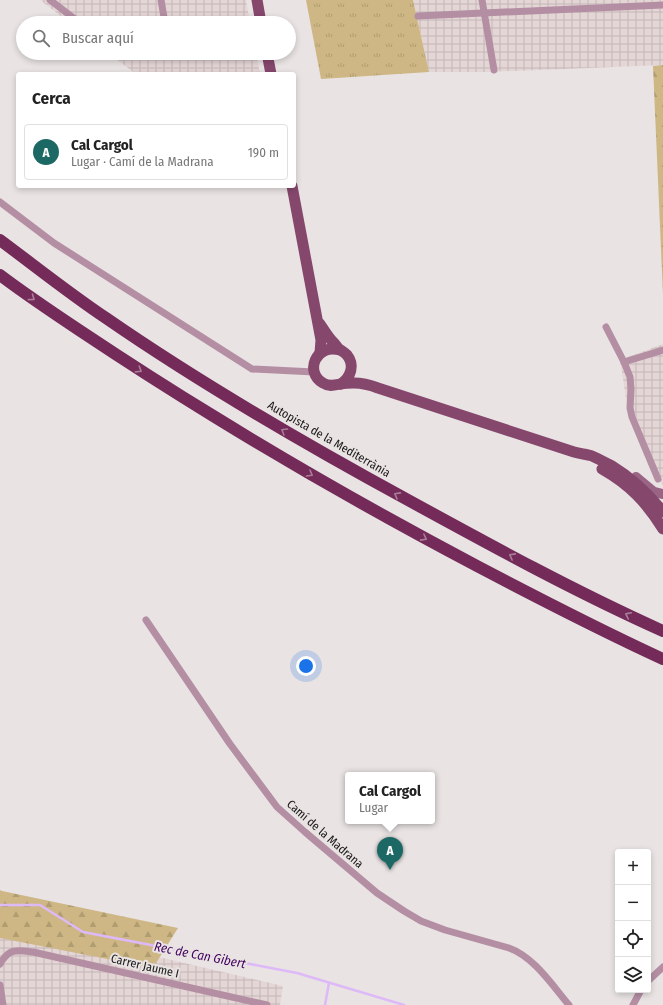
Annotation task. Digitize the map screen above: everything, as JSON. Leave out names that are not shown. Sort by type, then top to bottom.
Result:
[{"type":"highway","name":"Autopista de la Mediterrània","points":[[0,240],[105,318],[283,430],[466,532],[563,583],[663,631]]},
{"type":"highway","points":[[0,275],[45,308],[136,368],[274,454],[453,553],[624,641],[663,659]]},
{"type":"main road","points":[[257,0],[260,16]]},
{"type":"main road","points":[[268,60],[271,72]]},
{"type":"main road","points":[[292,188],[318,320],[321,340],[320,353]]},
{"type":"main road","points":[[318,320],[331,340],[348,356],[352,366],[369,384],[574,452],[592,456],[622,472],[660,498],[663,512]]},
{"type":"main road","points":[[340,350],[329,348],[320,353],[314,367],[316,376],[323,383],[332,386],[355,383],[369,384]]},
{"type":"main road","points":[[341,384],[349,377],[352,366]]},
{"type":"main road","points":[[574,452],[626,485],[644,502],[663,529]]},
{"type":"street","points":[[50,0],[71,16]]},
{"type":"street","points":[[160,0],[163,16]]},
{"type":"street","points":[[482,0],[494,70]]},
{"type":"street","points":[[418,16],[663,5]]},
{"type":"street","points":[[0,202],[54,243],[252,369],[314,372]]},
{"type":"street","points":[[606,327],[630,377],[630,408],[632,417],[658,479]]},
{"type":"street","points":[[624,362],[663,350]]},
{"type":"street","points":[[609,473],[620,476],[648,499],[660,498]]},
{"type":"street","name":"Camí de la Madrana","points":[[146,620],[230,744],[277,807],[376,893],[422,921],[445,930],[517,951],[536,966],[569,1005]]},
{"type":"street","name":"Carrer Jaume I","points":[[0,964],[3,958],[13,951],[19,950],[33,952],[266,1005]]},
{"type":"street","points":[[651,978],[663,967]]},
{"type":"street","points":[[0,985],[3,1005]]},
{"type":"street","points":[[633,1005],[639,993]]},
{"type":"shaded area","points":[[40,0],[246,0],[249,16],[61,16]]},
{"type":"shaded area","points":[[413,0],[663,0],[663,65],[487,72],[429,72]]},
{"type":"shaded area","points":[[117,60],[257,60],[260,72],[133,72]]},
{"type":"shaded area","points":[[663,344],[663,486],[628,410],[620,360]]},
{"type":"shaded area","points":[[0,920],[283,986],[280,1005],[0,1005]]},
{"type":"green space","points":[[306,0],[413,0],[429,72],[321,79]]},
{"type":"green space","points":[[663,65],[663,295],[653,66]]},
{"type":"green space","points":[[0,890],[178,928],[153,968],[0,938]]},
{"type":"waterway","name":"Rec de Can Gibert","points":[[0,905],[40,905],[83,932],[297,973],[404,1005]]},
{"type":"waterway","points":[[325,1005],[329,983]]},
{"type":"place","name":"Cal Cargol","points":[[390,870]]}]
